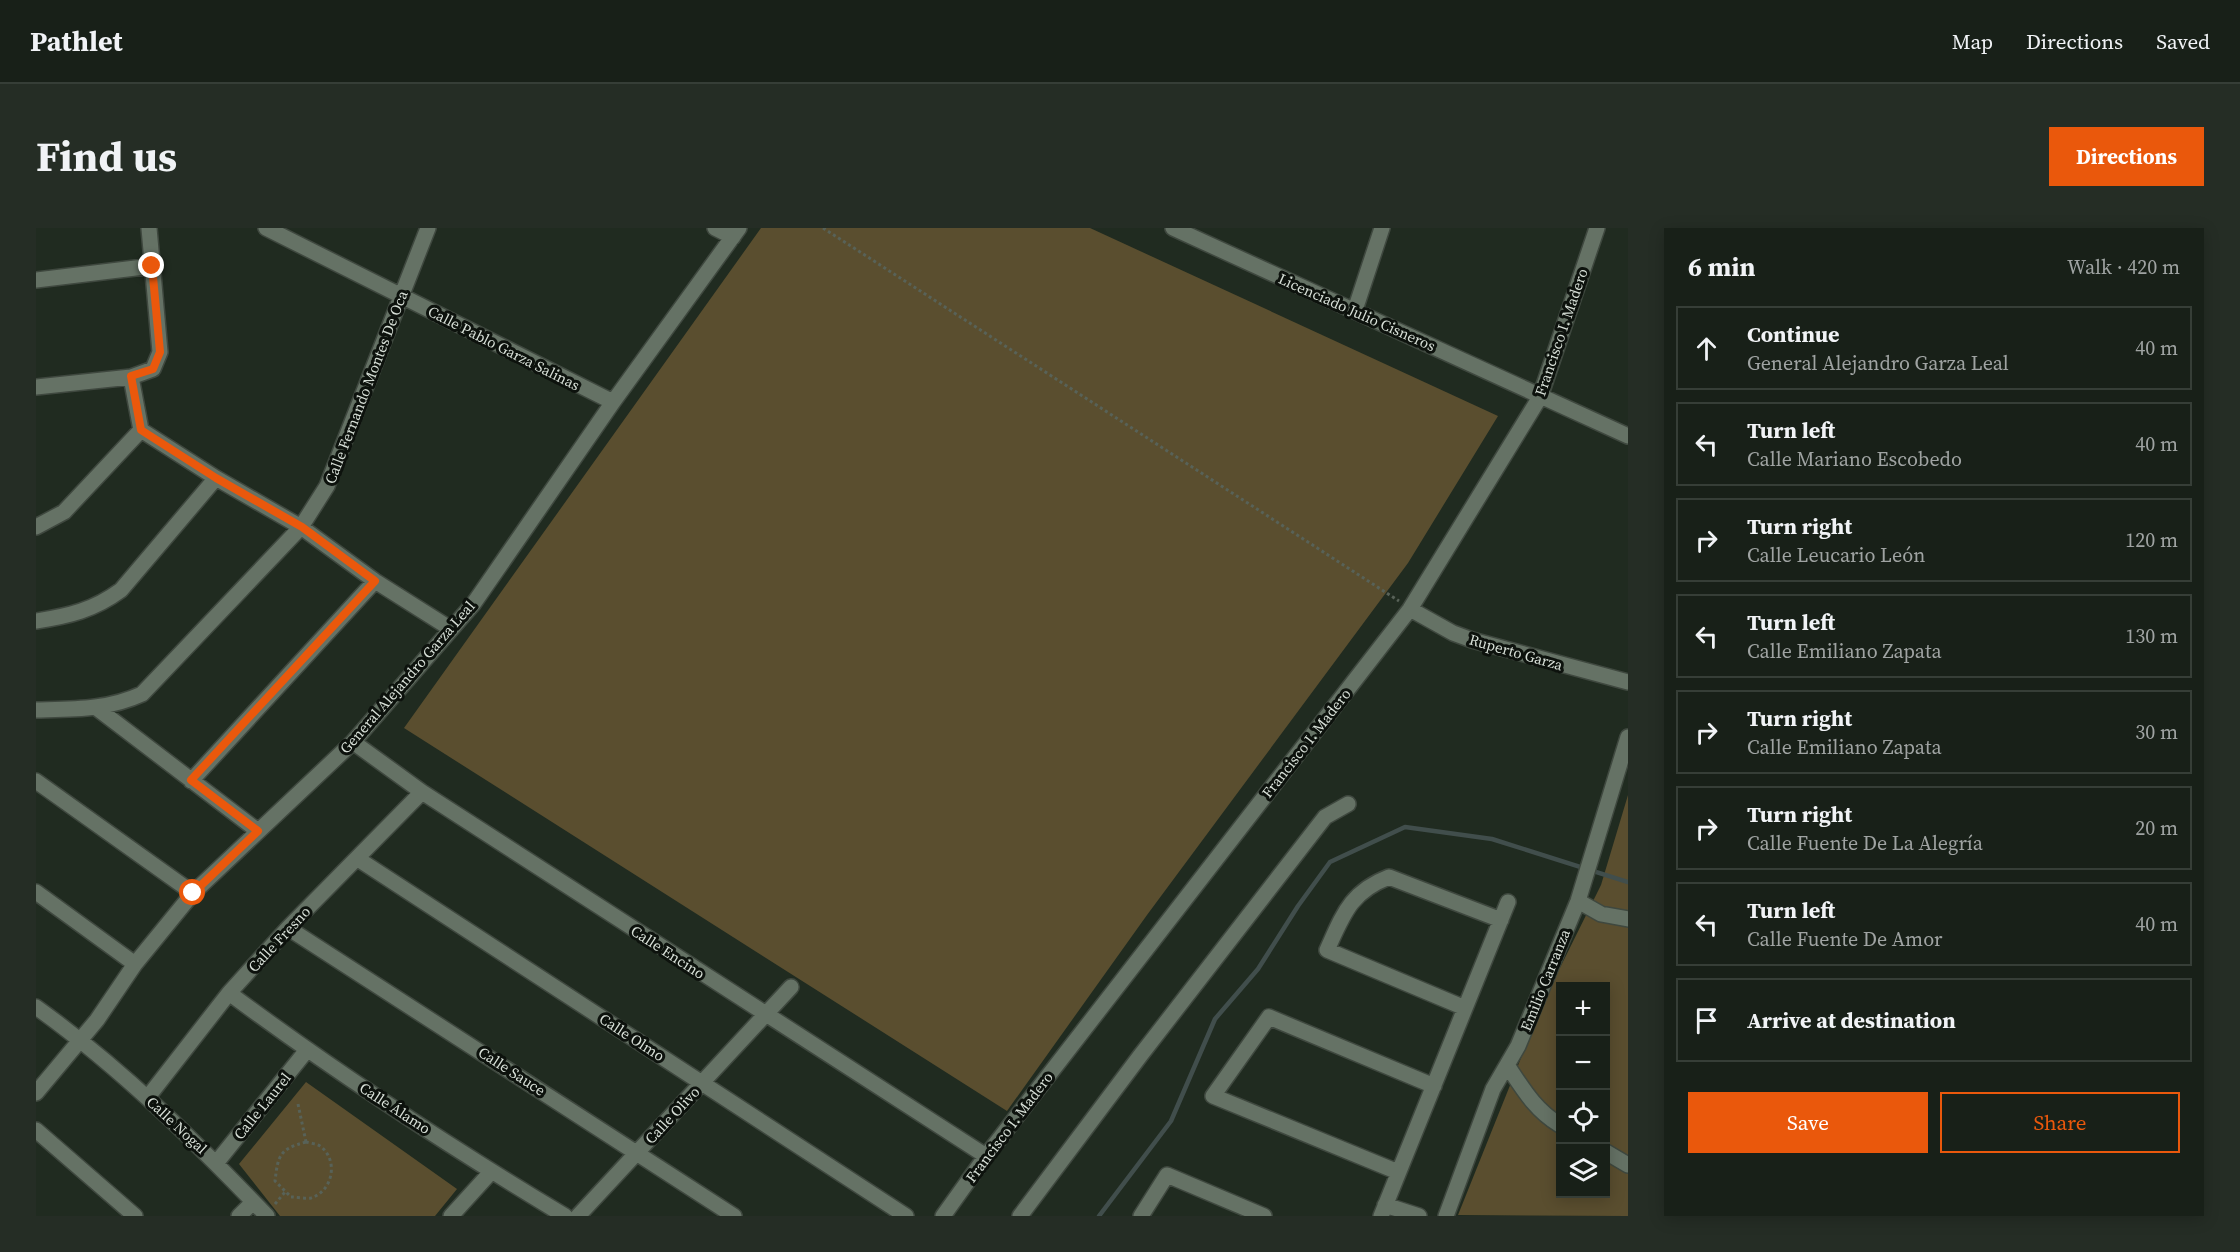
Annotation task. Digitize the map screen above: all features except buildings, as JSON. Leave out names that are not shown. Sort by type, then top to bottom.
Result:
[{"type":"street","points":[[36,387],[131,376],[153,369],[160,352],[149,228]]},
{"type":"street","name":"Calle Pablo Garza Salinas","points":[[267,228],[613,402]]},
{"type":"street","name":"Calle Fernando Montes De Oca","points":[[36,710],[98,709],[123,703],[142,694],[302,527],[327,486],[428,228]]},
{"type":"street","points":[[715,228],[736,232]]},
{"type":"street","name":"Licenciado Julio Cisneros","points":[[1173,228],[1540,397],[1627,434]]},
{"type":"street","points":[[1355,310],[1382,228]]},
{"type":"street","name":"Francisco I. Madero","points":[[943,1216],[986,1156],[1410,609],[1540,397],[1597,228]]},
{"type":"street","name":"General Alejandro Garza Leal","points":[[36,1094],[97,1020],[135,964],[193,893],[353,742],[474,603],[613,402],[736,232]]},
{"type":"street","points":[[36,280],[152,266]]},
{"type":"street","points":[[131,376],[141,430],[216,478],[302,527],[375,581],[451,629]]},
{"type":"street","points":[[36,510],[37,527],[64,512],[141,430]]},
{"type":"street","points":[[36,621],[86,611],[103,603],[121,590],[216,478]]},
{"type":"street","points":[[191,780],[375,581]]},
{"type":"street","name":"Ruperto Garza","points":[[1410,609],[1453,633],[1472,640],[1628,682]]},
{"type":"street","points":[[98,709],[258,831]]},
{"type":"street","name":"Emilio Carranza","points":[[1446,1216],[1493,1089],[1518,1046],[1578,901],[1628,737]]},
{"type":"street","name":"Calle Encino","points":[[353,742],[422,792],[986,1156]]},
{"type":"street","points":[[36,780],[193,893]]},
{"type":"street","name":"Calle Fresno","points":[[148,1097],[229,993],[288,928],[422,792]]},
{"type":"street","points":[[1020,1216],[1140,1056],[1326,817],[1348,804]]},
{"type":"street","name":"Calle Olmo","points":[[358,859],[906,1216]]},
{"type":"street","points":[[1465,1008],[1327,950],[1348,904],[1371,884],[1389,877],[1501,920]]},
{"type":"street","points":[[36,892],[135,964]]},
{"type":"street","points":[[1578,901],[1601,914],[1628,919]]},
{"type":"street","points":[[1419,1216],[1383,1210],[1508,902]]},
{"type":"street","name":"Calle Sauce","points":[[288,928],[638,1151],[734,1216]]},
{"type":"street","name":"Calle Olivo","points":[[578,1216],[791,987]]},
{"type":"street","name":"Calle Álamo","points":[[229,993],[307,1050],[491,1172],[565,1216]]},
{"type":"street","name":"Calle Nogal","points":[[36,1007],[81,1039],[148,1097],[217,1162],[267,1216]]},
{"type":"street","points":[[1398,1172],[1213,1096],[1269,1017],[1434,1086]]},
{"type":"street","name":"Calle Laurel","points":[[217,1162],[307,1050]]},
{"type":"street","points":[[1507,1065],[1531,1101],[1556,1122]]},
{"type":"street","points":[[36,1130],[135,1216]]},
{"type":"street","points":[[1610,1155],[1628,1165]]},
{"type":"street","points":[[451,1216],[491,1172]]},
{"type":"street","points":[[1141,1216],[1167,1175],[1264,1216]]},
{"type":"street","points":[[239,1216],[253,1202]]},
{"type":"path","points":[[823,228],[1410,609]]},
{"type":"path","points":[[298,1104],[306,1142]]},
{"type":"path","points":[[306,1142],[320,1146],[329,1157],[332,1171],[328,1186],[311,1198],[291,1197],[275,1181],[278,1158],[289,1147],[306,1142]]},
{"type":"shaded area","points":[[761,228],[1090,228],[1498,416],[1408,563],[1147,915],[1007,1111],[404,728]]},
{"type":"shaded area","points":[[1628,795],[1628,1216],[1458,1215],[1545,998],[1601,885]]},
{"type":"shaded area","points":[[306,1082],[457,1189],[435,1216],[280,1216],[239,1164]]},
{"type":"waterway","points":[[1099,1216],[1171,1121],[1215,1019],[1258,969],[1298,906],[1330,862],[1405,827],[1492,839],[1628,882]]},
{"type":"route","points":[[152,266],[160,352],[153,369],[131,376],[141,430],[216,478],[302,527],[375,581],[191,780],[258,831],[193,893]]}]
